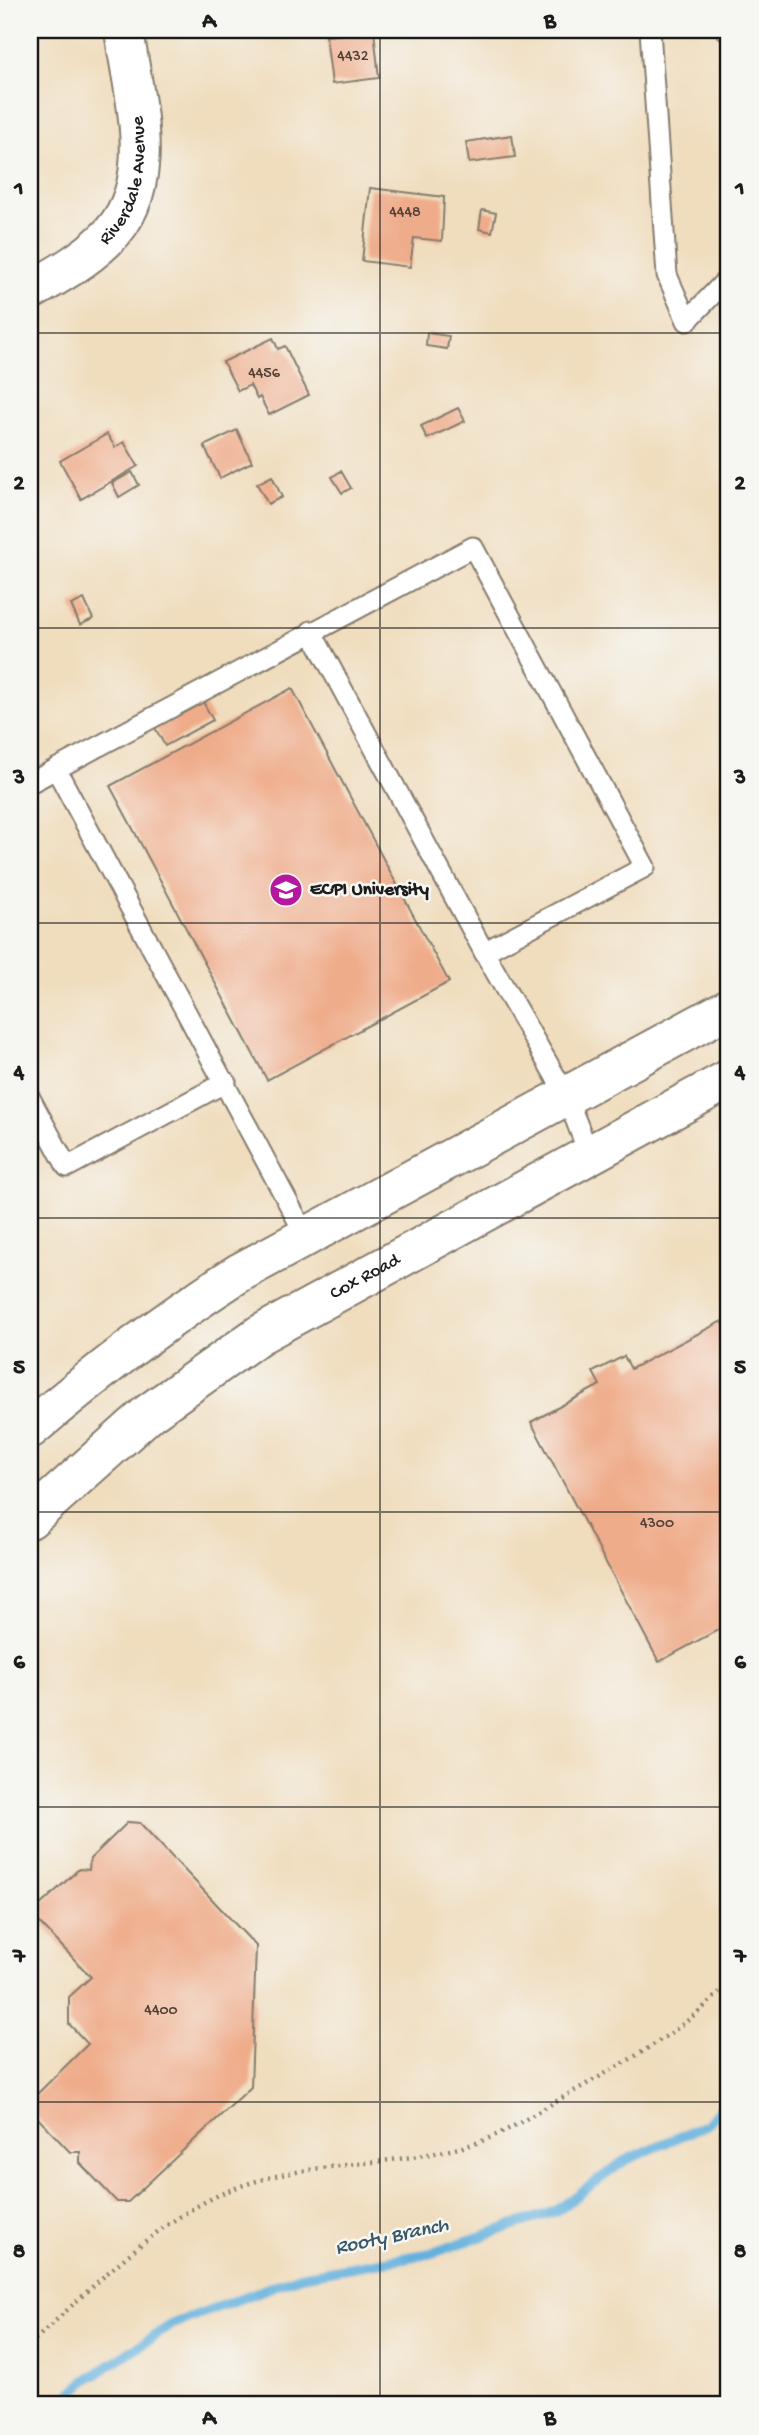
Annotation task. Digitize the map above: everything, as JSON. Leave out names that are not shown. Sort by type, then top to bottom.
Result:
[{"type":"main road","name":"Riverdale Avenue","points":[[30,291],[78,262],[107,239],[122,219],[135,194],[141,153],[124,30]]},
{"type":"main road","points":[[30,1429],[110,1361],[172,1316],[239,1273],[729,1008]]},
{"type":"main road","name":"Cox Road","points":[[30,1519],[55,1493],[149,1413],[259,1335],[729,1079]]},
{"type":"lane","points":[[650,30],[667,275],[687,321],[729,277]]},
{"type":"lane","points":[[30,783],[473,547],[645,867],[484,952]]},
{"type":"lane","points":[[311,631],[484,952],[566,1095],[590,1157]]},
{"type":"lane","points":[[56,769],[226,1082],[306,1236]]},
{"type":"lane","points":[[30,1098],[66,1167],[226,1082]]},
{"type":"path","points":[[30,2344],[164,2226],[194,2208],[223,2193],[278,2174],[418,2156],[472,2145],[625,2062],[714,2000],[729,1982]]},
{"type":"building","points":[[374,31],[379,78],[332,84],[326,36]]},
{"type":"building","points":[[512,135],[515,157],[469,163],[466,142]]},
{"type":"building","points":[[370,188],[444,197],[442,241],[414,238],[410,267],[362,261]]},
{"type":"building","points":[[482,210],[496,213],[492,232],[479,229]]},
{"type":"building","points":[[427,333],[449,336],[447,349],[426,346]]},
{"type":"building","points":[[273,338],[278,349],[285,346],[309,395],[269,415],[250,385],[238,391],[223,362]]},
{"type":"building","points":[[458,408],[465,421],[427,439],[421,426]]},
{"type":"building","points":[[237,430],[252,462],[220,478],[204,446]]},
{"type":"building","points":[[107,434],[115,447],[124,442],[138,466],[81,499],[60,461]]},
{"type":"building","points":[[341,471],[351,488],[342,493],[332,477]]},
{"type":"building","points":[[132,472],[139,485],[119,497],[112,483]]},
{"type":"building","points":[[272,476],[282,497],[268,504],[257,484]]},
{"type":"building","points":[[84,599],[93,619],[80,625],[71,605]]},
{"type":"building","points":[[292,688],[449,982],[267,1080],[110,786]]},
{"type":"building","points":[[202,700],[213,720],[165,746],[154,726]]},
{"type":"building","points":[[722,1321],[729,1334],[729,1624],[659,1662],[531,1422],[600,1385],[593,1372],[624,1356],[631,1369]]},
{"type":"building","points":[[128,1822],[140,1823],[256,1946],[251,2087],[128,2202],[117,2202],[80,2163],[80,2152],[70,2152],[30,2110],[31,2100],[88,2044],[69,2024],[69,1997],[91,1977],[36,1919],[36,1909],[79,1869],[89,1870],[90,1859]]},
{"type":"waterway","name":"Rooty Branch","points":[[58,2405],[85,2381],[173,2324],[300,2276],[432,2253],[556,2211],[624,2161],[706,2125],[729,2100]]},
{"type":"place","name":"ECPI University","points":[[286,890]]}]
